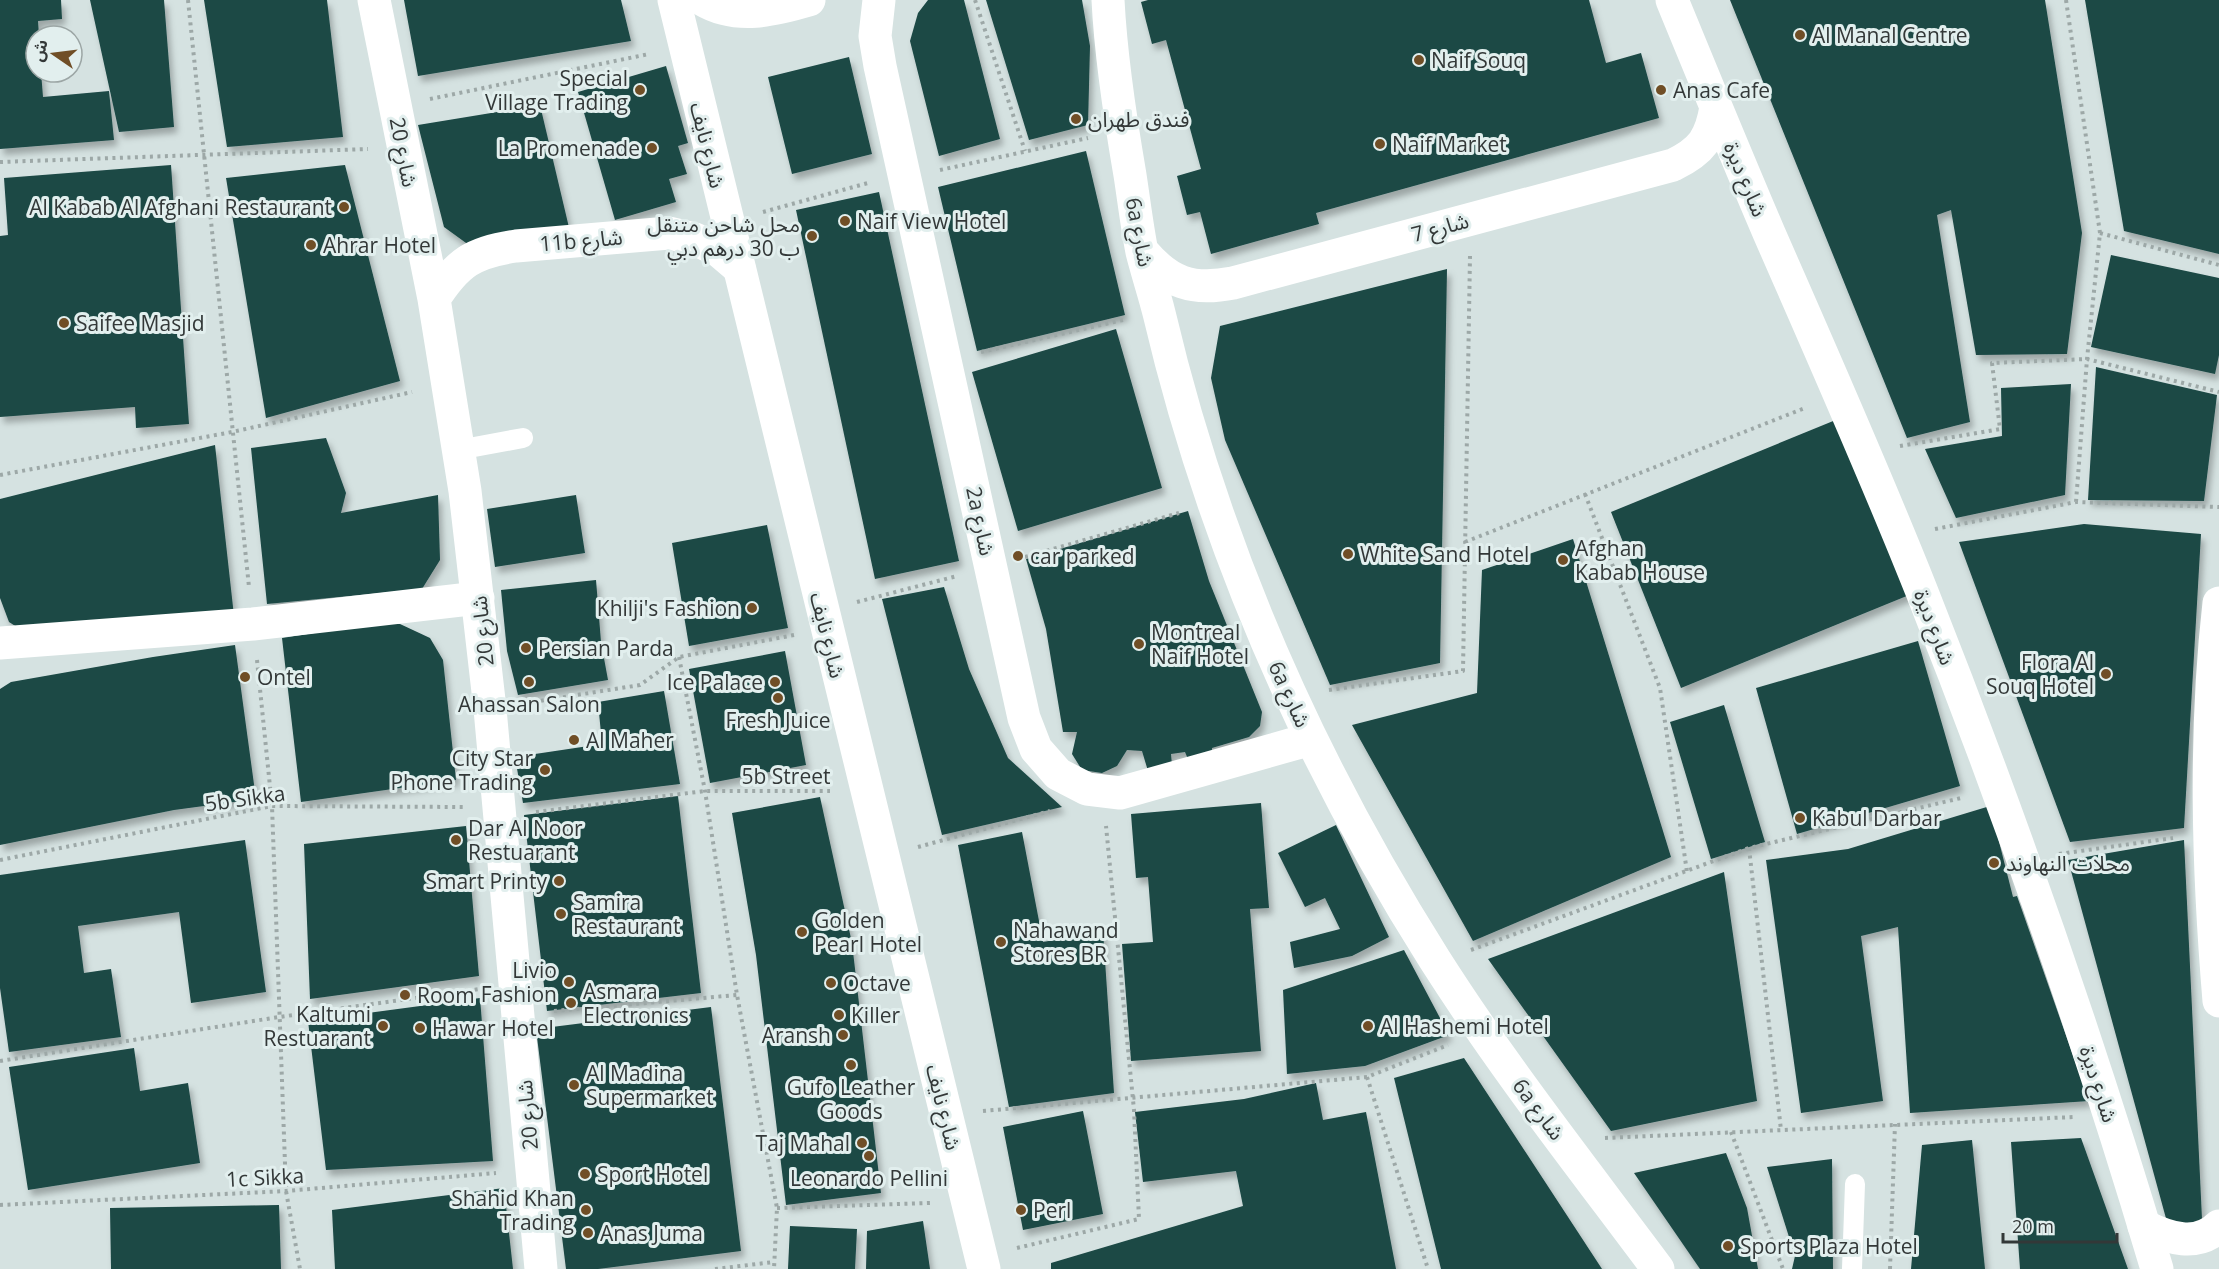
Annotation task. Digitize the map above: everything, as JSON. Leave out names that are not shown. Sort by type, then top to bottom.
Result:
[{"type":"street","name":"شارع 20","points":[[374,0],[434,299],[478,598],[541,1269]]},
{"type":"street","name":"شارع نايف","points":[[674,0],[982,1263]]},
{"type":"street","points":[[703,0],[730,10],[757,12],[809,0]]},
{"type":"street","name":"2a شارع","points":[[879,0],[875,36],[880,66],[1024,718],[1036,749],[1058,774],[1087,789],[1120,793],[1311,738]]},
{"type":"street","name":"6a شارع","points":[[1108,0],[1116,87],[1142,251],[1186,417],[1222,525],[1262,632],[1290,695],[1352,819],[1392,891],[1436,962],[1482,1031],[1658,1269]]},
{"type":"street","name":"شارع ديرة","points":[[1672,0],[1899,536],[1998,789],[2110,1116],[2157,1269]]},
{"type":"street","name":"شارع 7","points":[[1142,251],[1155,267],[1173,279],[1192,286],[1212,287],[1673,165],[1690,157],[1704,143],[1713,125],[1716,106]]},
{"type":"street","name":"11b شارع","points":[[434,299],[448,278],[467,260],[491,249],[516,246],[669,233],[695,239],[719,251],[739,268]]},
{"type":"street","points":[[0,643],[253,624],[478,598]]},
{"type":"street","points":[[2219,603],[2211,724],[2219,1001]]},
{"type":"street","points":[[2144,1226],[2162,1235],[2180,1240],[2198,1238],[2214,1231],[2219,1226]]},
{"type":"lane","points":[[458,450],[523,438]]},
{"type":"lane","points":[[1852,1269],[1855,1184]]},
{"type":"path","points":[[975,0],[1025,151]]},
{"type":"path","points":[[2066,0],[2100,233],[2076,502]]},
{"type":"path","points":[[394,106],[684,46]]},
{"type":"path","points":[[0,162],[402,148]]},
{"type":"path","points":[[1290,695],[1463,671],[1471,219]]},
{"type":"path","points":[[2100,233],[2219,265]]},
{"type":"path","points":[[945,360],[1158,312]]},
{"type":"path","points":[[1864,452],[2000,429],[1992,363],[2087,360],[2219,392]]},
{"type":"path","points":[[0,475],[232,432],[447,384]]},
{"type":"path","points":[[1465,542],[1840,394]]},
{"type":"path","points":[[1585,495],[1660,688],[1687,872]]},
{"type":"path","points":[[1899,536],[2076,502],[2219,507]]},
{"type":"path","points":[[490,709],[640,685],[678,657],[827,628]]},
{"type":"path","points":[[678,657],[705,790],[737,995],[777,1208],[774,1269]]},
{"type":"path","points":[[1436,962],[1749,848],[1998,789]]},
{"type":"path","name":"5b Street","points":[[499,807],[523,813],[705,790],[867,790]]},
{"type":"path","points":[[982,1263],[1139,1219],[1132,1098],[1103,797],[1120,793]]},
{"type":"path","name":"5b Sikka","points":[[0,860],[272,806],[499,807]]},
{"type":"path","points":[[882,856],[1059,809]]},
{"type":"path","points":[[2022,859],[2214,832]]},
{"type":"path","points":[[1749,848],[1781,1130]]},
{"type":"path","points":[[0,1061],[279,1017],[516,999],[737,995]]},
{"type":"path","points":[[946,1114],[1367,1077],[1482,1031]]},
{"type":"path","points":[[1367,1077],[1428,1269]]},
{"type":"path","points":[[1562,1140],[2110,1116]]},
{"type":"path","points":[[1890,1269],[1896,1124]]},
{"type":"path","points":[[1731,1132],[1783,1269]]},
{"type":"path","name":"1c Sikka","points":[[0,1205],[286,1191],[532,1170]]},
{"type":"path","points":[[777,1208],[967,1202]]},
{"type":"path","points":[[715,1269],[774,1262]]},
{"type":"building","points":[[0,0],[61,0],[62,19],[38,21],[38,24],[24,24],[24,84],[42,84],[43,97],[109,91],[114,140],[0,149]]},
{"type":"building","points":[[90,0],[164,0],[174,127],[119,132]]},
{"type":"building","points":[[204,0],[327,0],[343,137],[227,147]]},
{"type":"building","points":[[404,0],[621,0],[631,41],[418,76]]},
{"type":"building","points":[[928,0],[964,0],[1000,139],[939,156],[910,41],[918,13]]},
{"type":"building","points":[[986,0],[1082,0],[1090,46],[1088,125],[1029,140]]},
{"type":"building","name":"Naif Market","points":[[1148,0],[1589,0],[1606,63],[1641,53],[1659,118],[1316,213],[1319,224],[1211,254],[1200,212],[1187,215],[1177,176],[1201,169],[1166,40],[1152,44],[1141,2]]},
{"type":"building","points":[[1730,0],[2045,0],[2082,233],[2067,354],[1976,355],[1951,210],[1937,215],[1970,422],[1907,438]]},
{"type":"building","points":[[2085,0],[2219,0],[2219,254],[2124,231]]},
{"type":"building","points":[[849,57],[872,154],[792,174],[768,77]]},
{"type":"building","points":[[666,66],[688,143],[678,146],[687,174],[669,179],[676,202],[615,220],[578,92]]},
{"type":"building","points":[[540,105],[571,236],[473,248],[444,227],[418,125]]},
{"type":"building","points":[[1086,151],[1125,315],[977,351],[938,187]]},
{"type":"building","points":[[171,165],[189,424],[136,428],[135,407],[0,417],[0,236],[8,235],[4,178]]},
{"type":"building","points":[[345,165],[400,381],[266,418],[226,178]]},
{"type":"building","points":[[879,192],[959,561],[875,579],[796,210]]},
{"type":"building","points":[[2111,255],[2219,278],[2219,355],[2215,374],[2091,347]]},
{"type":"building","points":[[1447,269],[1440,663],[1330,685],[1225,440],[1211,378],[1220,326]]},
{"type":"building","points":[[1116,329],[1162,488],[1018,531],[972,372]]},
{"type":"building","points":[[2096,367],[2217,395],[2204,501],[2088,500]]},
{"type":"building","points":[[2071,384],[2065,495],[1956,518],[1925,449],[2002,436],[2001,388]]},
{"type":"building","points":[[1843,417],[1914,593],[1681,688],[1611,512]]},
{"type":"building","points":[[326,438],[346,493],[341,513],[438,495],[440,560],[422,589],[267,604],[251,448]]},
{"type":"building","points":[[215,445],[234,616],[28,634],[9,622],[0,598],[0,499]]},
{"type":"building","points":[[576,495],[585,553],[495,567],[487,509]]},
{"type":"building","points":[[1188,511],[1209,581],[1262,712],[1260,726],[1249,737],[1212,748],[1211,764],[1192,769],[1185,752],[1171,754],[1173,776],[1151,781],[1142,751],[1127,750],[1117,766],[1102,773],[1082,770],[1072,754],[1077,732],[1063,732],[1046,629],[1026,559]]},
{"type":"building","points":[[2084,524],[2201,534],[2184,828],[2070,842],[1959,542]]},
{"type":"building","points":[[767,525],[788,628],[689,646],[672,543]]},
{"type":"building","points":[[1573,539],[1671,857],[1473,941],[1352,725],[1477,693],[1482,570]]},
{"type":"building","points":[[596,580],[601,642],[608,680],[518,695],[507,651],[501,590]]},
{"type":"building","points":[[944,587],[969,669],[1008,758],[1062,807],[942,835],[882,599]]},
{"type":"building","points":[[373,624],[400,624],[430,638],[443,660],[456,780],[301,802],[282,638]]},
{"type":"building","points":[[1918,641],[1960,786],[1797,834],[1756,688]]},
{"type":"building","points":[[235,645],[256,799],[174,810],[0,845],[0,689],[11,682]]},
{"type":"building","points":[[785,651],[806,765],[710,783],[689,669]]},
{"type":"building","points":[[664,691],[680,784],[523,803],[515,757],[602,744],[598,702]]},
{"type":"building","points":[[1724,705],[1765,842],[1711,859],[1670,722]]},
{"type":"building","points":[[678,796],[701,993],[547,1011],[524,815]]},
{"type":"building","points":[[820,797],[852,943],[881,1193],[786,1205],[756,955],[732,813]]},
{"type":"building","points":[[1261,803],[1269,908],[1250,909],[1261,1051],[1131,1061],[1122,944],[1153,942],[1148,877],[1136,878],[1131,814]]},
{"type":"building","points":[[1990,806],[2013,897],[2017,896],[2089,1101],[1910,1113],[1898,927],[1861,936],[1883,1101],[1801,1113],[1766,860],[1848,849]]},
{"type":"building","points":[[1336,825],[1389,937],[1352,956],[1294,968],[1290,942],[1340,929],[1325,898],[1305,907],[1278,853]]},
{"type":"building","points":[[466,826],[479,976],[310,999],[304,844]]},
{"type":"building","points":[[1022,832],[1043,942],[1103,931],[1114,1093],[1009,1107],[958,845]]},
{"type":"building","points":[[245,840],[266,992],[191,1003],[179,912],[78,926],[84,973],[111,969],[121,1037],[9,1052],[0,988],[0,875]]},
{"type":"building","points":[[2184,840],[2202,1219],[2192,1227],[2167,1222],[2068,860]]},
{"type":"building","points":[[1724,872],[1757,1101],[1611,1131],[1488,959]]},
{"type":"building","points":[[1404,950],[1449,1035],[1365,1066],[1287,1074],[1283,990]]},
{"type":"building","points":[[480,998],[493,1161],[326,1170],[308,1021]]},
{"type":"building","points":[[711,1007],[741,1251],[598,1269],[566,1269],[536,1029]]},
{"type":"building","points":[[134,1048],[140,1091],[188,1083],[200,1163],[28,1190],[9,1067]]},
{"type":"building","points":[[1464,1058],[1602,1269],[1441,1269],[1394,1078]]},
{"type":"building","points":[[1316,1083],[1323,1120],[1366,1112],[1396,1269],[1051,1269],[1051,1263],[1243,1206],[1236,1171],[1143,1182],[1135,1112],[1244,1099]]},
{"type":"building","points":[[1083,1111],[1103,1214],[1023,1230],[1003,1127]]},
{"type":"building","points":[[2081,1138],[2128,1269],[2020,1269],[2011,1142]]},
{"type":"building","points":[[1972,1140],[1985,1269],[1911,1269],[1922,1145]]},
{"type":"building","points":[[1726,1153],[1747,1208],[1758,1269],[1700,1269],[1634,1173]]},
{"type":"building","points":[[1832,1159],[1833,1269],[1792,1269],[1795,1256],[1767,1167]]},
{"type":"building","points":[[504,1188],[513,1269],[335,1269],[332,1210]]},
{"type":"building","points":[[279,1205],[281,1269],[111,1269],[110,1208]]},
{"type":"building","points":[[923,1221],[930,1269],[866,1269],[867,1231]]},
{"type":"building","points":[[790,1226],[857,1229],[855,1269],[788,1269]]},
{"type":"place","name":"Al Manal Centre","points":[[1800,35]]},
{"type":"place","name":"Naif Souq","points":[[1419,60]]},
{"type":"place","name":"Special Village Trading","points":[[640,90]]},
{"type":"place","name":"Anas Cafe","points":[[1661,90]]},
{"type":"place","name":"فندق طهران","points":[[1076,119]]},
{"type":"place","name":"Naif Market","points":[[1380,144]]},
{"type":"place","name":"La Promenade","points":[[652,148]]},
{"type":"place","name":"Al Kabab Al Afghani Restaurant","points":[[344,207]]},
{"type":"place","name":"Naif View Hotel","points":[[845,221]]},
{"type":"place","name":"محل شاحن متنقل ب 30 درهم دبي","points":[[812,236]]},
{"type":"place","name":"Ahrar Hotel","points":[[311,245]]},
{"type":"place","name":"Saifee Masjid","points":[[64,323]]},
{"type":"place","name":"White Sand Hotel","points":[[1348,554]]},
{"type":"place","name":"car parked","points":[[1018,556]]},
{"type":"place","name":"Afghan Kabab House","points":[[1563,560]]},
{"type":"place","name":"Khilji's Fashion","points":[[752,608]]},
{"type":"place","name":"Montreal Naif Hotel","points":[[1139,644]]},
{"type":"place","name":"Persian Parda","points":[[526,648]]},
{"type":"place","name":"Flora Al Souq Hotel","points":[[2106,674]]},
{"type":"place","name":"Ontel","points":[[245,677]]},
{"type":"place","name":"Ahassan Salon","points":[[529,682]]},
{"type":"place","name":"Ice Palace","points":[[775,682]]},
{"type":"place","name":"Fresh Juice","points":[[778,698]]},
{"type":"place","name":"Al Maher","points":[[574,740]]},
{"type":"place","name":"City Star Phone Trading","points":[[545,770]]},
{"type":"place","name":"Kabul Darbar","points":[[1800,818]]},
{"type":"place","name":"Dar Al Noor Restuarant","points":[[456,840]]},
{"type":"place","name":"محلات النهاوند","points":[[1994,863]]},
{"type":"place","name":"Smart Printy","points":[[559,881]]},
{"type":"place","name":"Samira Restaurant","points":[[561,914]]},
{"type":"place","name":"Golden Pearl Hotel","points":[[802,932]]},
{"type":"place","name":"Nahawand Stores BR","points":[[1001,942]]},
{"type":"place","name":"Livio Fashion","points":[[569,982]]},
{"type":"place","name":"Octave","points":[[831,983]]},
{"type":"place","name":"Room","points":[[405,995]]},
{"type":"place","name":"Asmara Electronics","points":[[571,1003]]},
{"type":"place","name":"Killer","points":[[839,1015]]},
{"type":"place","name":"Kaltumi Restuarant","points":[[383,1026]]},
{"type":"place","name":"Al Hashemi Hotel","points":[[1368,1026]]},
{"type":"place","name":"Hawar Hotel","points":[[420,1028]]},
{"type":"place","name":"Aransh","points":[[843,1035]]},
{"type":"place","name":"Gufo Leather Goods","points":[[851,1065]]},
{"type":"place","name":"Al Madina Supermarket","points":[[574,1085]]},
{"type":"place","name":"Taj Mahal","points":[[862,1143]]},
{"type":"place","name":"Leonardo Pellini","points":[[869,1156]]},
{"type":"place","name":"Sport Hotel","points":[[585,1174]]},
{"type":"place","name":"Shahid Khan Trading","points":[[586,1210]]},
{"type":"place","name":"Perl","points":[[1021,1210]]},
{"type":"place","name":"Anas Juma","points":[[588,1233]]},
{"type":"place","name":"Sports Plaza Hotel","points":[[1728,1246]]}]
